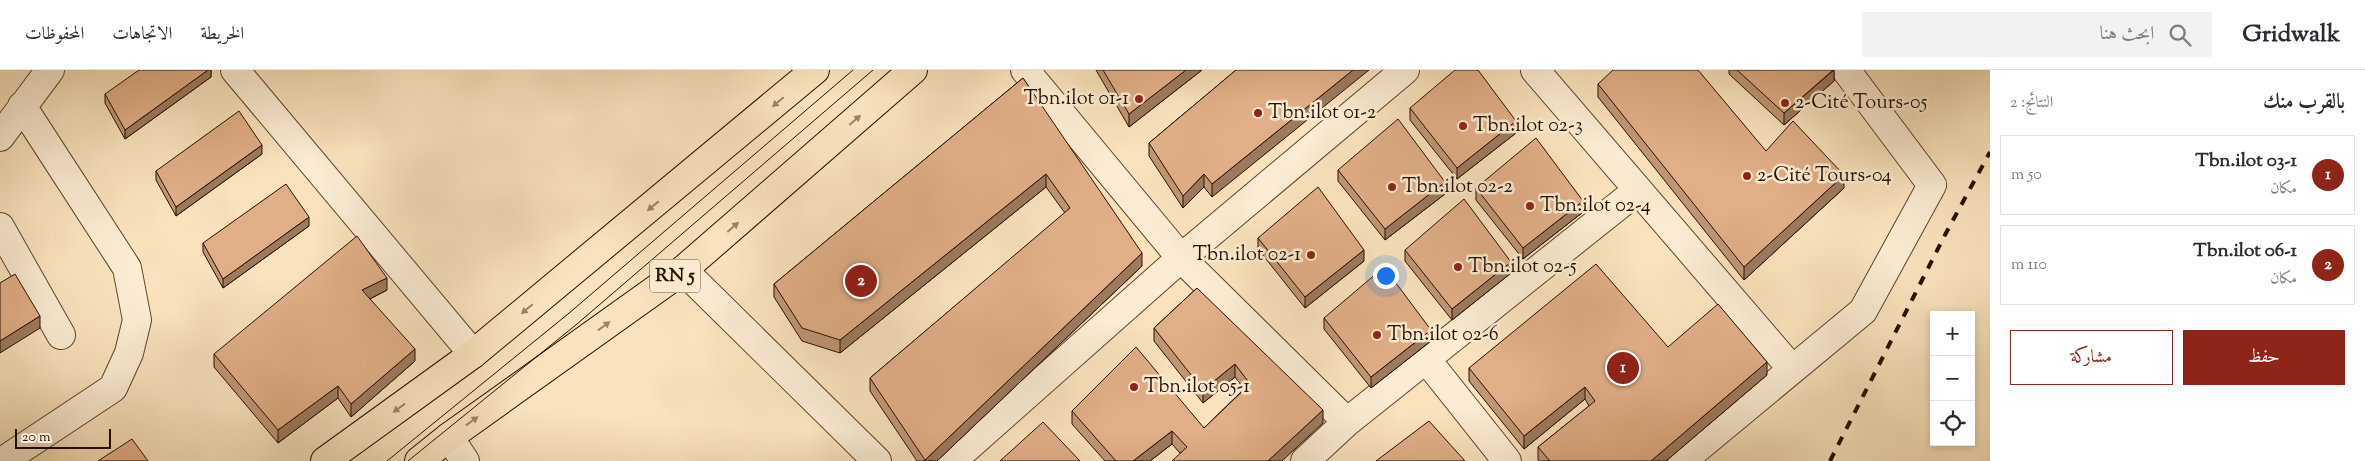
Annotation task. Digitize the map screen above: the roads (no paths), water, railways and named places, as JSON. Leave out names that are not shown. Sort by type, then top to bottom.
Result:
[{"type":"main road","points":[[326,461],[473,354],[815,70]]},
{"type":"main road","name":"RN 5","points":[[419,461],[449,437],[683,270],[913,70]]},
{"type":"street","points":[[0,137],[50,70]]},
{"type":"street","points":[[235,70],[473,354]]},
{"type":"street","points":[[1025,70],[1181,258],[1347,422]]},
{"type":"street","points":[[952,461],[1181,258],[1405,70]]},
{"type":"street","points":[[1535,70],[1792,369]]},
{"type":"street","points":[[1682,461],[1863,311],[1932,185],[1846,70]]},
{"type":"street","points":[[3,461],[113,388],[129,353],[137,320],[127,268],[22,106]]},
{"type":"street","points":[[1305,461],[1347,422],[1638,190]]},
{"type":"street","points":[[0,227],[61,334]]},
{"type":"street","points":[[683,270],[877,461]]},
{"type":"street","points":[[1426,359],[1507,461]]},
{"type":"street","points":[[449,437],[465,461]]},
{"type":"tram line","points":[[387,461],[568,314],[853,70]]},
{"type":"tram line","points":[[408,461],[577,324],[873,70]]},
{"type":"railway","points":[[1830,461],[1946,233],[1990,152]]},
{"type":"place","name":"Tbn.ilot 01-1","points":[[1139,99]]},
{"type":"place","name":"2-Cité Tours-05","points":[[1785,103]]},
{"type":"place","name":"Tbn.ilot 01-2","points":[[1258,113]]},
{"type":"place","name":"Tbn.ilot 02-3","points":[[1463,126]]},
{"type":"place","name":"2-Cité Tours-04","points":[[1747,176]]},
{"type":"place","name":"Tbn.ilot 02-2","points":[[1392,187]]},
{"type":"place","name":"Tbn.ilot 02-4","points":[[1530,206]]},
{"type":"place","name":"Tbn.ilot 02-1","points":[[1311,255]]},
{"type":"place","name":"Tbn.ilot 02-5","points":[[1458,267]]},
{"type":"place","name":"Tbn.ilot 06-1","points":[[861,281]]},
{"type":"place","name":"Tbn.ilot 02-6","points":[[1377,335]]},
{"type":"place","name":"Tbn.ilot 03-1","points":[[1623,368]]},
{"type":"place","name":"Tbn.ilot 05-1","points":[[1134,387]]}]
